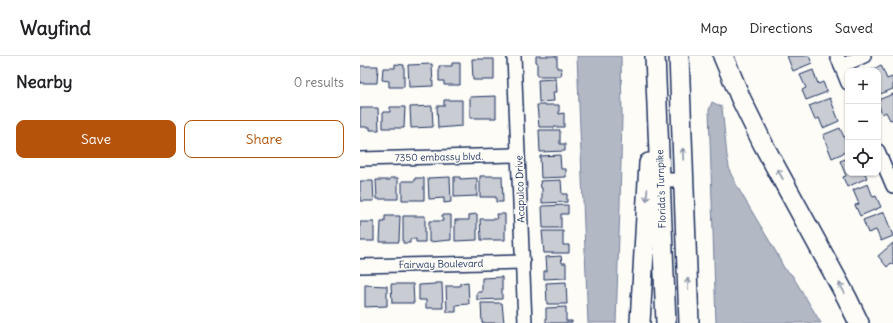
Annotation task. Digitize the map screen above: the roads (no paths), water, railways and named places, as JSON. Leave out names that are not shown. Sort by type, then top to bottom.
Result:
[{"type":"highway","points":[[679,56],[689,323]]},
{"type":"highway","points":[[723,56],[741,99],[760,137],[859,323]]},
{"type":"highway","points":[[640,323],[655,64]]},
{"type":"highway","name":"Florida's Turnpike","points":[[655,64],[666,323]]},
{"type":"street","name":"Acapulco Drive","points":[[514,56],[525,323]]},
{"type":"street","points":[[845,76],[839,61],[864,56]]},
{"type":"street","points":[[360,150],[518,150]]},
{"type":"street","name":"7350 embassy blvd.","points":[[360,158],[518,150]]},
{"type":"street","points":[[881,158],[893,186]]},
{"type":"street","points":[[660,180],[684,180]]},
{"type":"street","name":"Fairway Boulevard","points":[[360,266],[523,262]]}]
